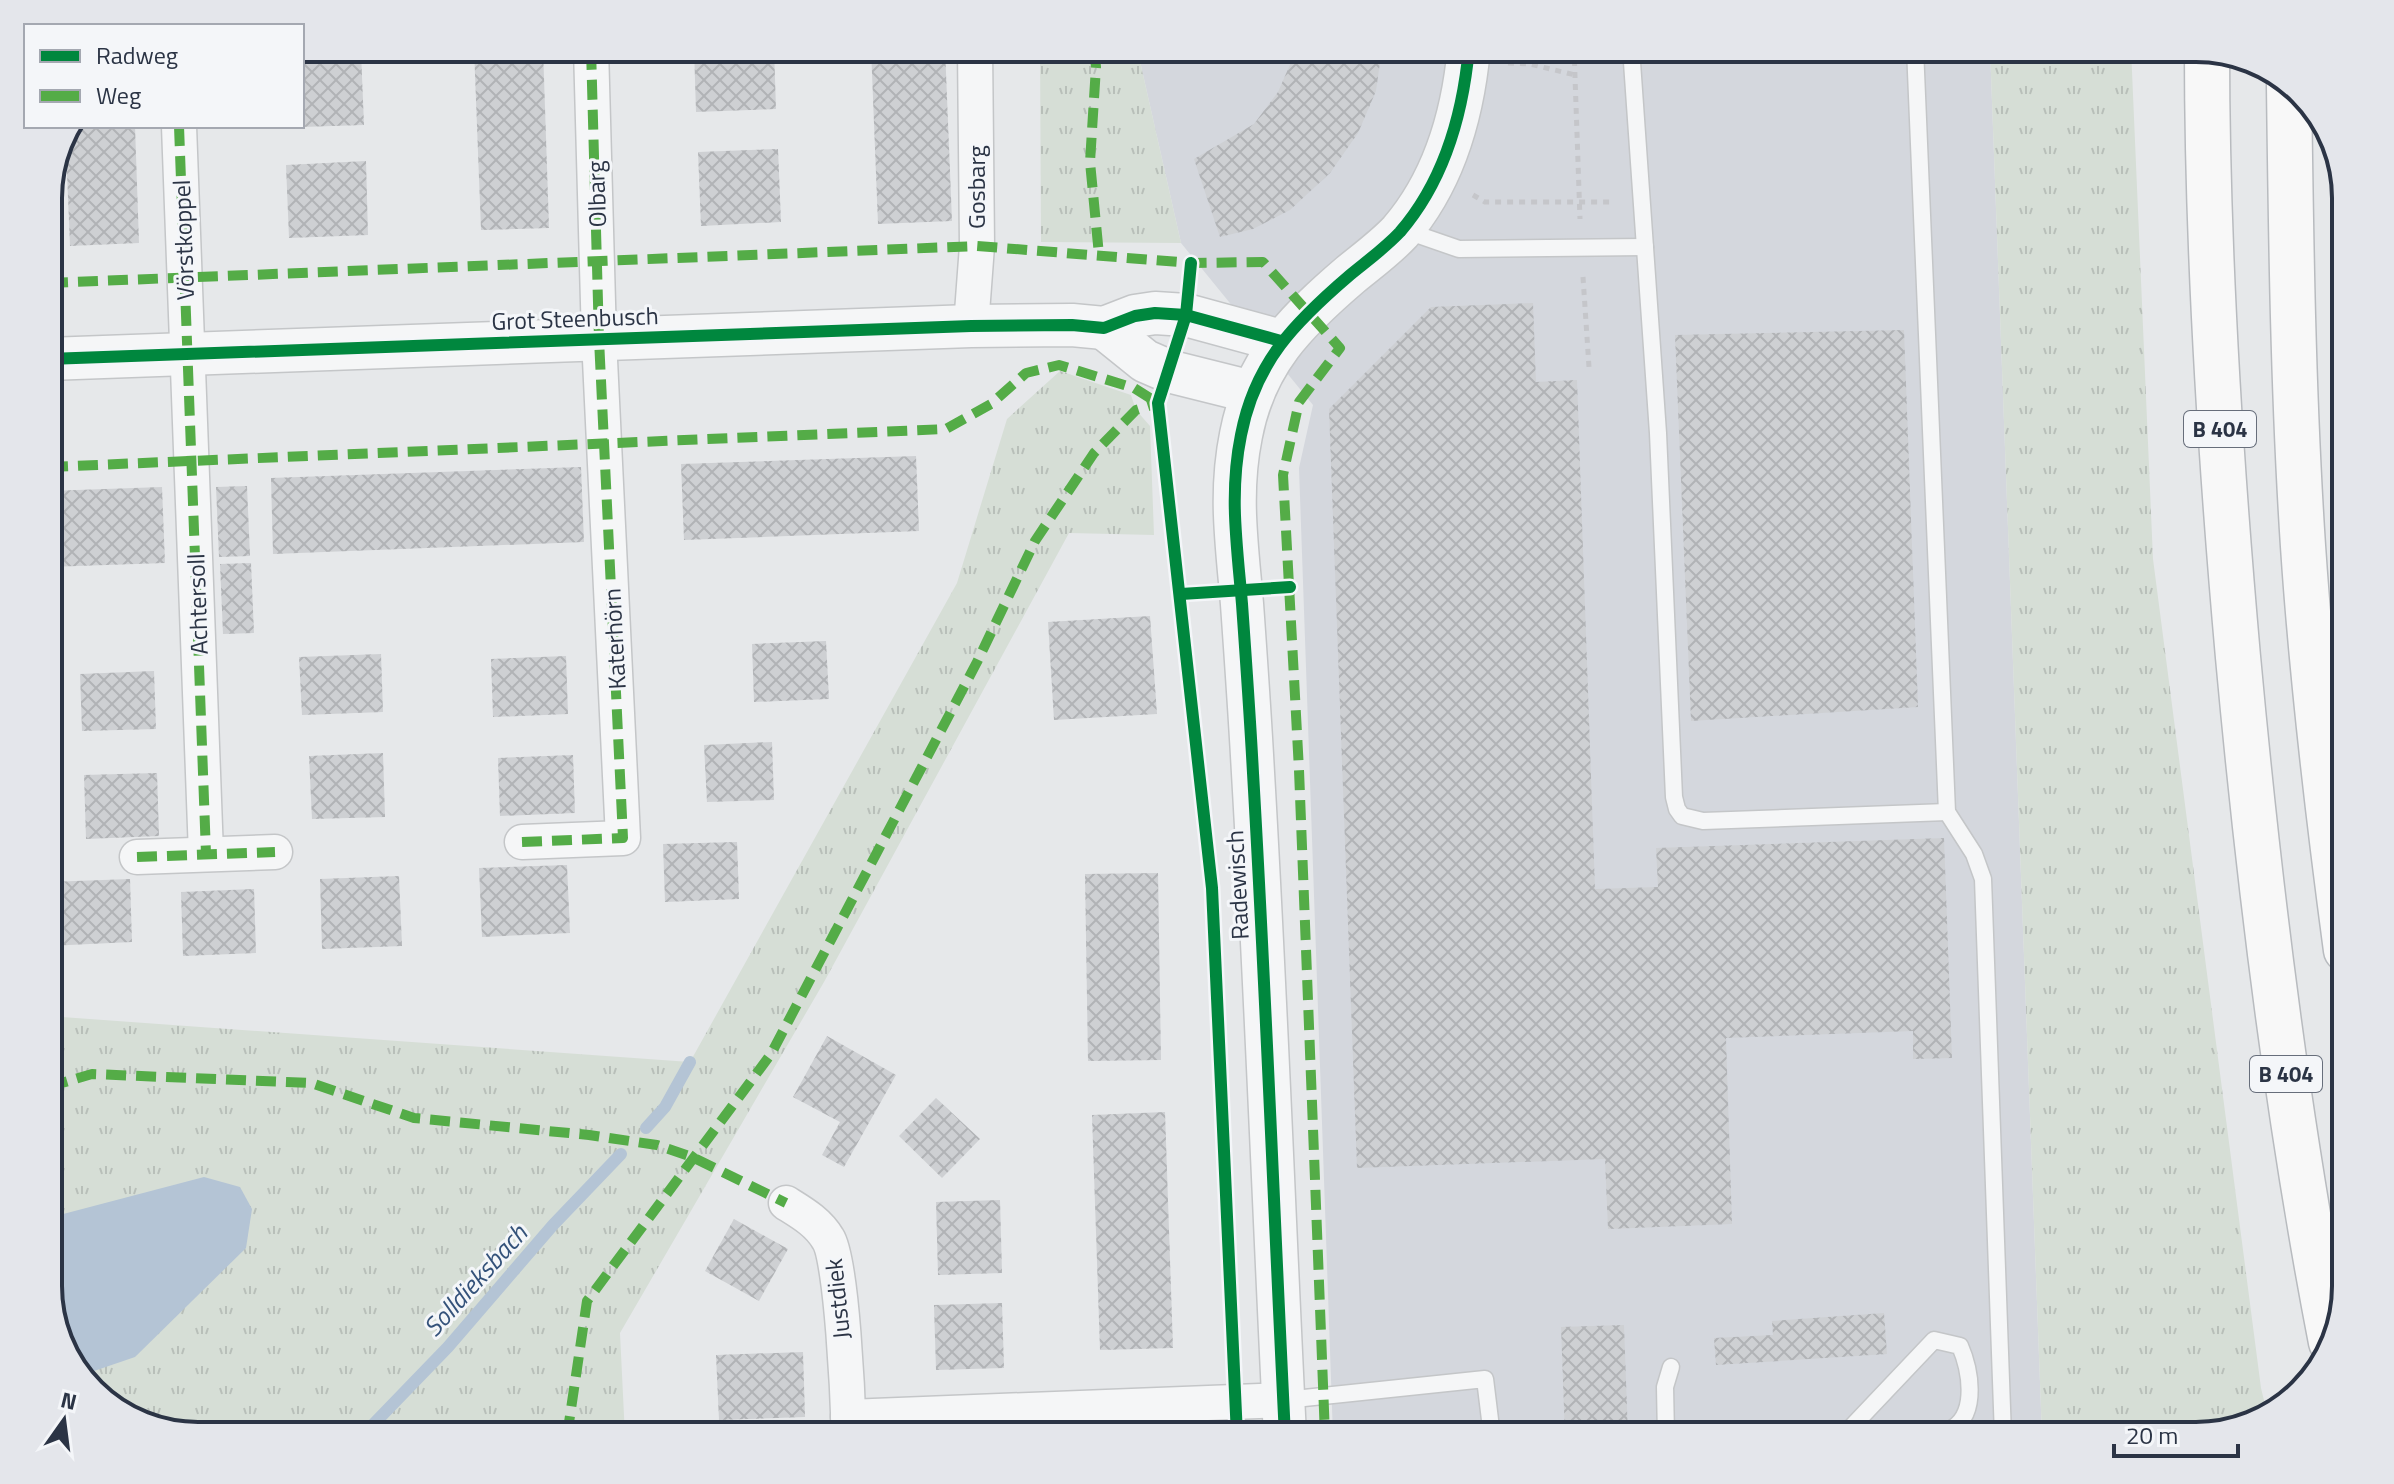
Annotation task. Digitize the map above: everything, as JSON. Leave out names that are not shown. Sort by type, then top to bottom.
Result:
[{"type":"highway","name":"B 404","points":[[2207,63],[2212,309],[2251,805],[2281,1048],[2327,1320]]},
{"type":"highway","points":[[2289,99],[2293,322],[2303,547],[2332,843]]},
{"type":"street","name":"Olbarg","points":[[591,62],[599,339]]},
{"type":"street","name":"Gosbarg","points":[[971,326],[977,246],[975,62]]},
{"type":"street","points":[[1281,341],[1308,312],[1402,230],[1437,176],[1455,125],[1467,62]]},
{"type":"street","name":"Vörstkoppel","points":[[179,128],[189,354]]},
{"type":"street","name":"Grot Steenbusch","points":[[62,359],[971,326],[1072,325],[1104,328],[1135,316],[1155,313],[1186,315],[1281,341]]},
{"type":"street","points":[[1104,328],[1127,349],[1156,366],[1252,392]]},
{"type":"street","name":"Katerhörn","points":[[522,842],[623,838],[599,339]]},
{"type":"street","name":"Radewisch","points":[[1281,341],[1252,392],[1241,436],[1233,519],[1255,795],[1284,1418]]},
{"type":"street","name":"Achtersoll","points":[[189,354],[206,854]]},
{"type":"street","points":[[137,857],[275,852]]},
{"type":"street","name":"Justdiek","points":[[786,1203],[811,1219],[830,1241],[837,1274],[849,1422]]},
{"type":"street","name":"Justdiek","points":[[1066,1422],[1284,1418]]},
{"type":"lane","points":[[1632,62],[1658,433],[1677,809],[1682,816],[1703,821],[1947,812]]},
{"type":"lane","points":[[1916,62],[1947,812],[1974,854],[1983,879],[2002,1422]]},
{"type":"lane","points":[[1402,230],[1459,249],[1645,247]]},
{"type":"lane","points":[[1856,1422],[1934,1340],[1960,1346],[1968,1364],[1969,1407],[1959,1422]]},
{"type":"lane","points":[[1666,1422],[1665,1387],[1671,1367]]},
{"type":"lane","points":[[1284,1418],[1485,1379],[1490,1422]]},
{"type":"path","points":[[1518,62],[1575,75]]},
{"type":"path","points":[[1575,62],[1589,367]]},
{"type":"path","points":[[1437,176],[1485,202],[1642,202]]},
{"type":"shaded area","points":[[1140,62],[1991,62],[2041,1422],[1333,1422],[1299,468],[1313,405],[1181,243]]},
{"type":"green space","points":[[1040,62],[1140,62],[1181,243],[1041,242]]},
{"type":"green space","points":[[1991,62],[2132,62],[2153,559],[2265,1404],[2248,1412],[2214,1421],[2041,1422]]},
{"type":"green space","points":[[1060,371],[1131,395],[1136,410],[1150,426],[1154,535],[1069,533],[824,982],[620,1333],[624,1422],[180,1421],[146,1412],[130,1404],[90,1369],[72,1338],[62,1295],[62,1017],[690,1062],[957,583],[1007,419]]},
{"type":"water","points":[[204,1177],[240,1187],[252,1209],[246,1248],[135,1357],[94,1371],[80,1354],[67,1321],[62,1295],[62,1214]]},
{"type":"building","points":[[304,62],[361,62],[364,125],[304,127]]},
{"type":"building","points":[[475,62],[543,62],[549,228],[481,230]]},
{"type":"building","points":[[694,62],[774,62],[776,109],[696,112]]},
{"type":"building","points":[[872,62],[946,62],[952,221],[878,224]]},
{"type":"building","points":[[1291,62],[1380,62],[1376,91],[1358,133],[1330,173],[1290,210],[1253,229],[1220,237],[1194,159],[1254,124],[1278,92]]},
{"type":"building","points":[[82,128],[135,128],[139,243],[70,246],[67,165]]},
{"type":"building","points":[[778,149],[781,222],[701,226],[698,152]]},
{"type":"building","points":[[366,161],[368,235],[289,238],[286,165]]},
{"type":"building","points":[[1533,303],[1536,382],[1577,380],[1595,889],[1658,887],[1656,848],[1944,838],[1952,1058],[1913,1059],[1913,1031],[1726,1038],[1732,1224],[1608,1229],[1605,1159],[1357,1168],[1329,409],[1431,307]]},
{"type":"building","points":[[1904,330],[1918,707],[1691,721],[1675,335]]},
{"type":"building","points":[[916,456],[919,531],[684,540],[681,464]]},
{"type":"building","points":[[581,467],[584,542],[273,554],[271,478]]},
{"type":"building","points":[[247,486],[250,556],[219,557],[216,487]]},
{"type":"building","points":[[162,487],[165,563],[62,567],[62,491]]},
{"type":"building","points":[[251,563],[254,633],[223,634],[220,564]]},
{"type":"building","points":[[1150,616],[1157,714],[1054,720],[1048,622]]},
{"type":"building","points":[[826,641],[829,699],[754,702],[752,644]]},
{"type":"building","points":[[381,654],[383,712],[302,715],[299,657]]},
{"type":"building","points":[[566,656],[568,714],[493,717],[491,659]]},
{"type":"building","points":[[154,671],[156,729],[82,731],[80,674]]},
{"type":"building","points":[[772,742],[774,800],[707,802],[704,745]]},
{"type":"building","points":[[383,753],[385,817],[312,819],[309,756]]},
{"type":"building","points":[[573,755],[575,813],[500,816],[498,758]]},
{"type":"building","points":[[157,773],[159,836],[86,839],[84,775]]},
{"type":"building","points":[[737,842],[739,899],[665,902],[663,844]]},
{"type":"building","points":[[567,865],[570,933],[482,937],[479,868]]},
{"type":"building","points":[[1158,873],[1161,1060],[1088,1061],[1085,874]]},
{"type":"building","points":[[399,876],[402,946],[322,949],[320,879]]},
{"type":"building","points":[[130,879],[132,942],[62,945],[62,881]]},
{"type":"building","points":[[254,889],[256,953],[183,956],[181,892]]},
{"type":"building","points":[[827,1036],[896,1075],[844,1167],[822,1155],[840,1122],[793,1097]]},
{"type":"building","points":[[936,1098],[980,1139],[942,1178],[899,1136]]},
{"type":"building","points":[[1165,1112],[1173,1348],[1100,1350],[1092,1115]]},
{"type":"building","points":[[1000,1200],[1002,1273],[938,1275],[936,1202]]},
{"type":"building","points":[[734,1219],[788,1249],[759,1301],[705,1271]]},
{"type":"building","points":[[1002,1303],[1004,1368],[936,1370],[934,1305]]},
{"type":"building","points":[[1884,1313],[1887,1354],[1716,1365],[1714,1338],[1773,1335],[1772,1321]]},
{"type":"building","points":[[1624,1325],[1627,1422],[1564,1422],[1561,1327]]},
{"type":"building","points":[[803,1352],[805,1417],[719,1420],[716,1355]]},
{"type":"waterway","name":"Solldieksbach","points":[[646,1128],[665,1107],[690,1062]]},
{"type":"waterway","name":"Solldieksbach","points":[[376,1422],[448,1347],[553,1225],[621,1154]]},
{"type":"marked path","points":[[522,842],[623,838],[599,339],[591,62]]},
{"type":"marked path","points":[[1095,62],[1090,162],[1099,255]]},
{"type":"marked path","points":[[179,128],[206,854]]},
{"type":"marked path","points":[[62,282],[977,246],[1191,263],[1263,262],[1340,348],[1299,402],[1283,475],[1299,770],[1324,1422]]},
{"type":"marked path","points":[[62,466],[946,429],[991,404],[1026,373],[1059,365],[1134,388],[1158,403]]},
{"type":"marked path","points":[[569,1422],[587,1301],[771,1054],[977,662],[1035,541],[1094,453],[1136,410],[1158,403]]},
{"type":"marked path","points":[[137,857],[275,852]]},
{"type":"marked path","points":[[62,1083],[92,1074],[311,1083],[414,1118],[589,1135],[657,1145],[692,1157],[786,1203]]},
{"type":"cycle path","points":[[1284,1422],[1258,856],[1235,520],[1237,457],[1247,409],[1256,386],[1280,345],[1312,310],[1400,232],[1428,191],[1449,145],[1467,62]]},
{"type":"cycle path","points":[[1191,263],[1186,315],[1158,403],[1212,888],[1236,1422]]},
{"type":"cycle path","points":[[62,358],[971,326],[1072,325],[1104,328],[1135,316],[1155,313],[1186,315],[1281,341]]},
{"type":"cycle path","points":[[1181,594],[1290,587]]}]
